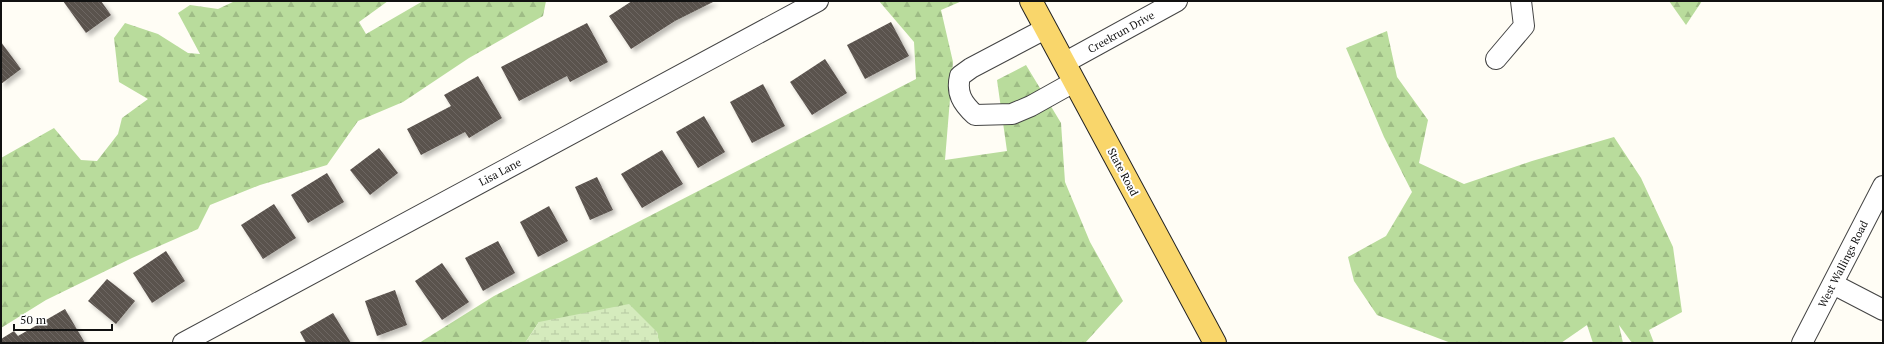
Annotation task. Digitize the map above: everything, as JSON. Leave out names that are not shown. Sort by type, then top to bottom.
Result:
[{"type":"main road","name":"State Road","points":[[1031,1],[1215,343]]},
{"type":"street","name":"Lisa Lane","points":[[183,343],[818,1]]},
{"type":"street","name":"Creekrun Drive","points":[[1046,29],[971,68],[960,76],[958,92],[965,106],[975,115],[1012,114],[1031,106],[1069,73],[1177,1]]},
{"type":"street","points":[[1496,59],[1524,26],[1521,1]]},
{"type":"street","name":"West Wallings Road","points":[[1802,343],[1883,186]]},
{"type":"street","points":[[1833,284],[1883,310]]},
{"type":"green space","points":[[235,1],[388,1],[359,22],[366,34],[423,1],[546,1],[543,16],[469,58],[403,102],[358,121],[327,165],[260,185],[210,205],[198,229],[132,258],[46,300],[1,328],[1,158],[54,128],[81,160],[97,161],[118,134],[122,118],[148,99],[119,82],[114,38],[125,23],[158,34],[188,53],[200,54],[178,13],[190,5],[218,9]]},
{"type":"green space","points":[[879,1],[962,1],[941,10],[953,62],[945,160],[1007,151],[997,80],[1026,65],[1061,123],[1065,182],[1090,242],[1123,301],[1085,343],[659,343],[657,332],[539,322],[525,343],[419,343],[494,296],[916,79],[914,42]]},
{"type":"green space","points":[[1669,1],[1702,1],[1686,25]]},
{"type":"green space","points":[[1387,31],[1397,77],[1428,120],[1419,163],[1464,184],[1532,161],[1614,137],[1641,178],[1673,247],[1682,312],[1649,330],[1654,343],[1632,343],[1619,325],[1623,343],[1593,343],[1587,325],[1561,343],[1451,343],[1377,315],[1354,281],[1348,257],[1386,236],[1412,192],[1384,137],[1346,48]]},
{"type":"green space","points":[[629,304],[657,332],[659,343],[525,343],[539,322]]},
{"type":"building","points":[[63,1],[101,1],[111,15],[86,33]]},
{"type":"building","points":[[632,1],[715,1],[675,21],[631,49],[609,16]]},
{"type":"building","points":[[891,22],[909,56],[865,79],[847,45]]},
{"type":"building","points":[[587,23],[608,62],[570,82],[567,76],[519,101],[501,67]]},
{"type":"building","points":[[1,42],[21,69],[1,84]]},
{"type":"building","points":[[825,59],[847,93],[812,115],[790,82]]},
{"type":"building","points":[[478,76],[502,118],[469,138],[465,132],[421,155],[407,129],[451,106],[444,95]]},
{"type":"building","points":[[763,84],[785,126],[752,143],[730,102]]},
{"type":"building","points":[[704,116],[725,152],[698,168],[676,132]]},
{"type":"building","points":[[379,148],[398,173],[370,195],[350,170]]},
{"type":"building","points":[[662,150],[683,184],[642,208],[621,174]]},
{"type":"building","points":[[327,173],[344,202],[308,223],[291,195]]},
{"type":"building","points":[[597,177],[613,210],[590,220],[575,187]]},
{"type":"building","points":[[274,204],[296,238],[263,259],[241,225]]},
{"type":"building","points":[[549,206],[568,241],[538,257],[520,222]]},
{"type":"building","points":[[498,241],[515,273],[483,291],[465,258]]},
{"type":"building","points":[[166,251],[185,281],[152,303],[133,273]]},
{"type":"building","points":[[442,263],[469,302],[442,320],[415,281]]},
{"type":"building","points":[[107,279],[135,301],[116,324],[88,301]]},
{"type":"building","points":[[395,290],[407,325],[377,336],[365,301]]},
{"type":"building","points":[[65,309],[85,343],[1,343],[1,339],[14,331],[18,336]]},
{"type":"building","points":[[333,313],[351,343],[306,343],[300,332]]}]
